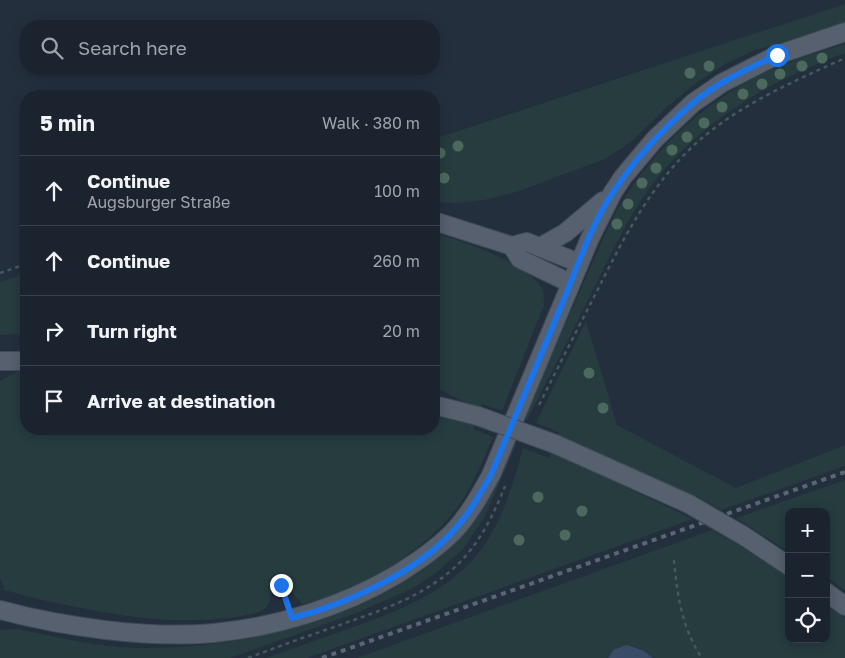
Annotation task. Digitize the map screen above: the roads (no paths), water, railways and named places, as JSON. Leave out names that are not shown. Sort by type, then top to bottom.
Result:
[{"type":"main road","points":[[0,610],[42,620],[118,631],[172,634],[212,633],[243,629],[292,618],[346,601],[380,584],[420,560],[454,531],[473,508],[491,475],[570,283],[601,214],[613,192],[629,170],[656,139],[693,103],[722,83],[777,55],[845,32]]},
{"type":"main road","points":[[540,247],[565,233],[613,192]]},
{"type":"main road","points":[[440,223],[512,246],[527,242],[579,263]]},
{"type":"main road","points":[[512,246],[520,259],[570,283]]},
{"type":"main road","points":[[0,361],[20,361]]},
{"type":"main road","points":[[0,370],[20,363]]},
{"type":"main road","points":[[440,406],[478,416],[554,444],[688,504],[744,536],[785,563]]},
{"type":"main road","points":[[830,595],[845,606]]},
{"type":"water","points":[[627,645],[644,651],[653,658],[608,658],[613,650]]},
{"type":"railway","points":[[322,658],[845,472]]}]
